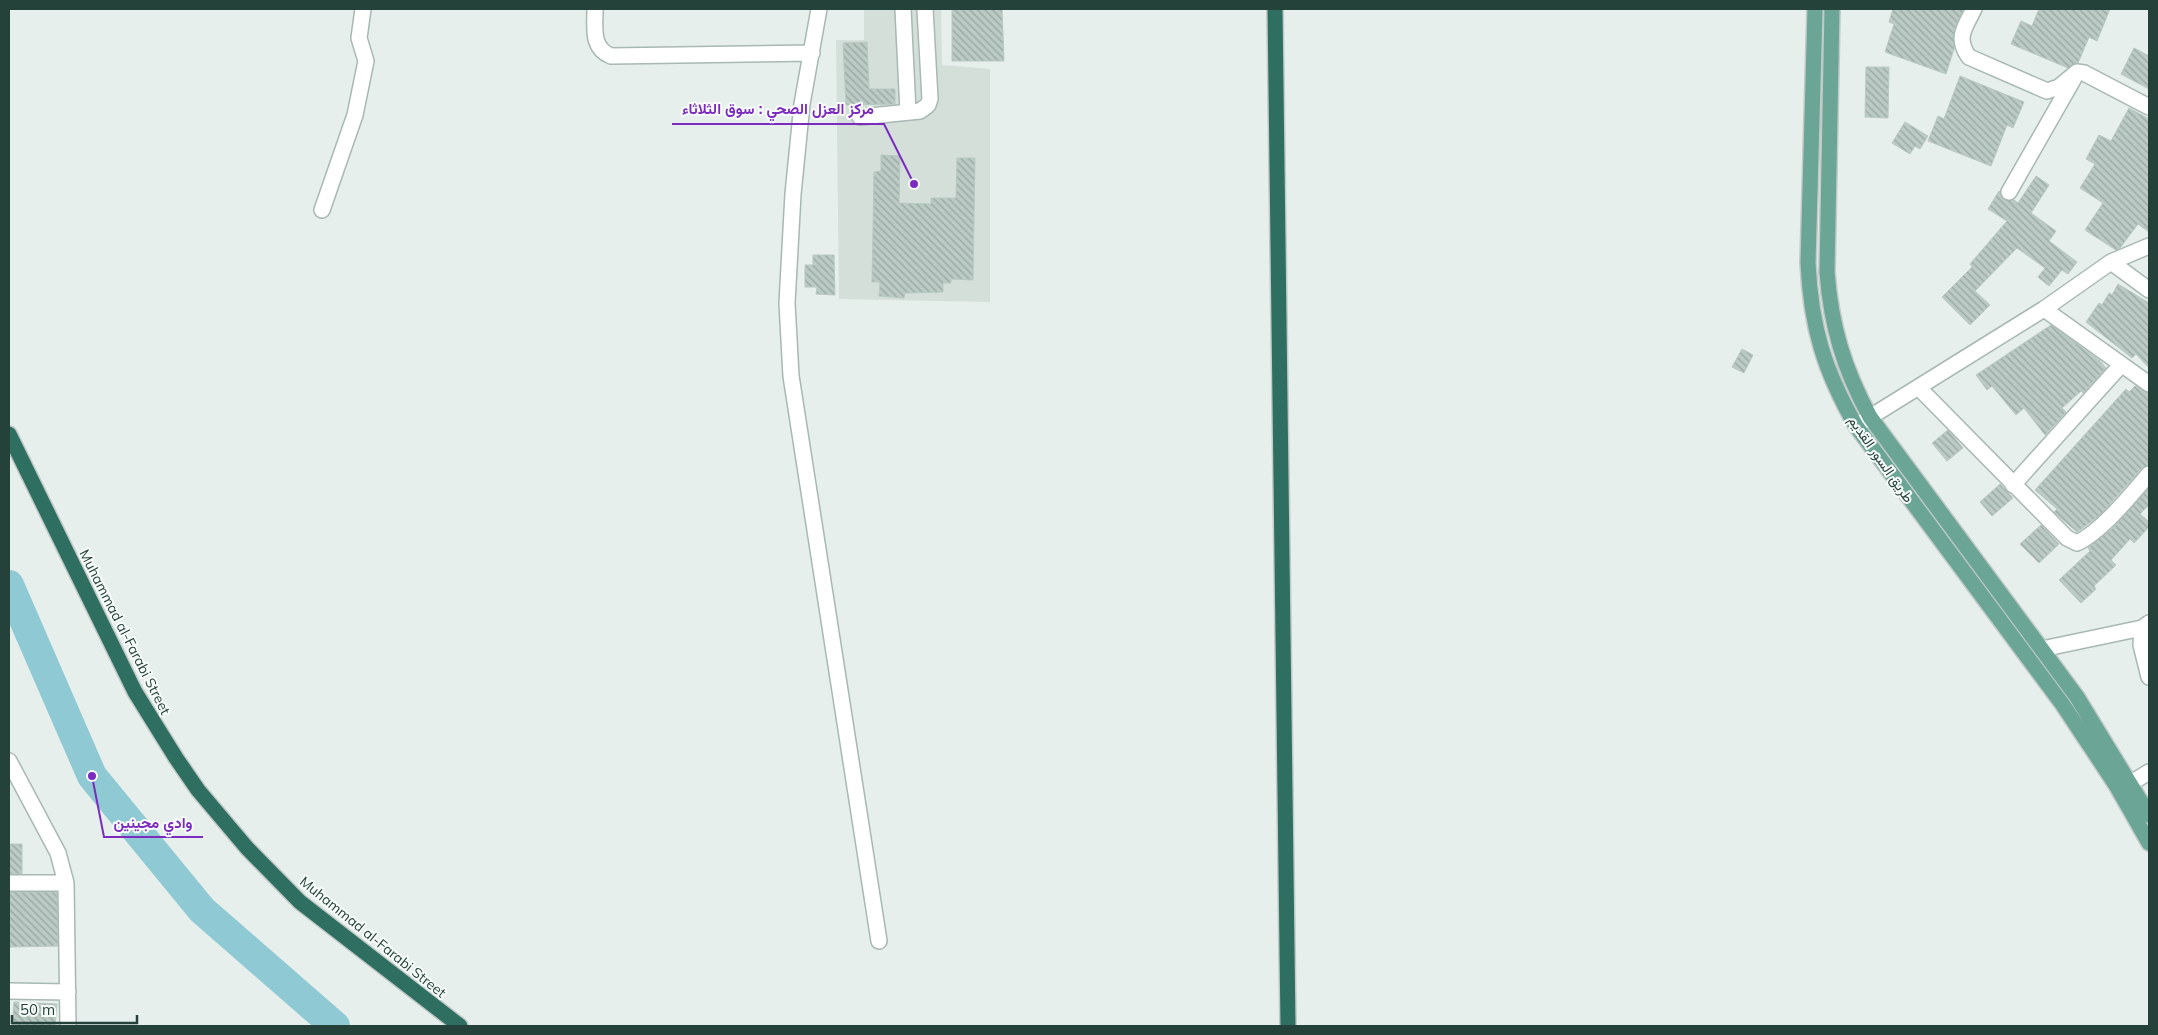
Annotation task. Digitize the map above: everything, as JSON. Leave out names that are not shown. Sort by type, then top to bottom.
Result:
[{"type":"highway","points":[[1275,9],[1288,1026]]},
{"type":"highway","name":"Muhammad al-Farabi Street","points":[[9,434],[135,692],[198,790],[247,848],[300,902],[460,1026]]},
{"type":"main road","name":"طريق السور القديم","points":[[1815,9],[1808,263],[1815,331],[1825,364],[1838,396],[1856,426],[2063,705],[2116,785],[2149,843]]},
{"type":"main road","name":"طريق السور القديم","points":[[1832,9],[1827,272],[1829,302],[1835,332],[1855,390],[1870,417],[2077,698],[2149,815]]},
{"type":"street","points":[[322,210],[355,115],[363,76],[366,61],[358,38],[363,9]]},
{"type":"street","points":[[595,9],[597,46],[603,53],[612,56],[812,53]]},
{"type":"street","points":[[819,9],[802,104],[792,194],[787,268],[788,340],[879,940]]},
{"type":"street","points":[[903,9],[908,112]]},
{"type":"street","points":[[860,116],[925,109],[930,99],[925,9]]},
{"type":"street","points":[[1974,9],[1962,34],[1962,47],[1969,57],[2047,91],[2058,87],[2077,72],[2084,73],[2149,107]]},
{"type":"street","points":[[2009,192],[2077,72]]},
{"type":"street","points":[[1856,426],[2044,309],[2112,262],[2149,246]]},
{"type":"street","points":[[2112,262],[2149,290]]},
{"type":"street","points":[[2044,309],[2149,384]]},
{"type":"street","points":[[2014,484],[2121,365]]},
{"type":"street","points":[[1919,388],[2067,538],[2077,543],[2086,538],[2128,499],[2149,474]]},
{"type":"street","points":[[2042,649],[2146,625],[2141,645],[2149,677]]},
{"type":"street","points":[[9,761],[58,853],[66,883],[68,1026]]},
{"type":"street","points":[[2131,783],[2149,772]]},
{"type":"street","points":[[9,884],[66,883]]},
{"type":"street","points":[[9,991],[68,992]]},
{"type":"shaded area","points":[[864,9],[941,9],[942,65],[990,69],[990,302],[839,299],[836,40],[864,40]]},
{"type":"building","points":[[952,9],[1002,9],[1004,61],[952,61]]},
{"type":"building","points":[[1893,9],[1964,9],[1954,30],[1954,49],[1946,74],[1885,52],[1894,24],[1889,22]]},
{"type":"building","points":[[2039,9],[2110,9],[2097,41],[2089,37],[2078,63],[2068,68],[2011,44],[2021,21],[2032,26]]},
{"type":"building","points":[[867,42],[869,89],[895,89],[895,104],[846,105],[843,43]]},
{"type":"building","points":[[2134,48],[2149,56],[2149,89],[2121,74]]},
{"type":"building","points":[[1866,67],[1889,67],[1888,118],[1865,117]]},
{"type":"building","points":[[1960,76],[2024,102],[2013,128],[2007,125],[1991,166],[1928,141],[1938,116],[1944,119]]},
{"type":"building","points":[[2129,108],[2149,119],[2149,232],[2138,224],[2120,248],[2116,250],[2085,230],[2103,203],[2080,188],[2095,164],[2086,159],[2099,135],[2111,141]]},
{"type":"building","points":[[1905,122],[1928,136],[1920,149],[1915,146],[1910,154],[1892,143]]},
{"type":"building","points":[[881,155],[900,156],[899,203],[931,204],[931,198],[956,198],[957,158],[975,158],[973,280],[951,279],[951,283],[943,283],[943,292],[905,293],[904,298],[879,296],[880,282],[872,282],[874,172],[881,171]]},
{"type":"building","points":[[2036,176],[2049,185],[2031,213],[2056,231],[2049,241],[2077,262],[2068,274],[2062,270],[2049,286],[2038,277],[2045,268],[2017,248],[1975,291],[1990,305],[1970,325],[1942,297],[1972,267],[1970,264],[2007,221],[1988,209],[1999,191],[2004,200],[2014,200],[2018,203]]},
{"type":"building","points":[[813,255],[834,255],[835,295],[816,294],[817,287],[805,287],[805,265],[813,265]]},
{"type":"building","points":[[2118,284],[2149,303],[2149,368],[2136,354],[2132,358],[2086,322],[2099,303],[2102,305],[2109,293],[2112,295]]},
{"type":"building","points":[[2051,325],[2100,361],[2106,368],[2083,393],[2081,391],[2062,408],[2066,412],[2045,435],[2024,408],[2016,415],[1992,386],[1987,390],[1976,375]]},
{"type":"building","points":[[1742,349],[1753,355],[1744,373],[1732,367]]},
{"type":"building","points":[[2135,386],[2149,393],[2149,465],[2142,468],[2100,515],[2077,532],[2054,512],[2057,509],[2035,490],[2126,389],[2129,392]]},
{"type":"building","points":[[1948,430],[1963,448],[1947,461],[1932,443]]},
{"type":"building","points":[[2000,484],[2013,498],[1992,516],[1980,502]]},
{"type":"building","points":[[2149,488],[2149,505],[2140,514],[2149,522],[2149,527],[2134,543],[2130,539],[2111,560],[2116,565],[2094,586],[2096,589],[2081,603],[2059,580],[2090,551],[2088,548],[2113,528]]},
{"type":"building","points":[[2041,525],[2059,544],[2039,563],[2020,544]]},
{"type":"building","points":[[9,844],[22,844],[22,874],[9,874]]},
{"type":"building","points":[[9,892],[57,892],[58,946],[9,947]]},
{"type":"building","points":[[14,1002],[57,1004],[55,1026],[12,1026]]},
{"type":"waterway","points":[[9,585],[92,776],[202,910],[335,1026]]},
{"type":"place","name":"مركز العزل الصحي : سوق الثلاثاء","points":[[914,184]]},
{"type":"place","name":"وادي مجينين","points":[[92,776]]}]
